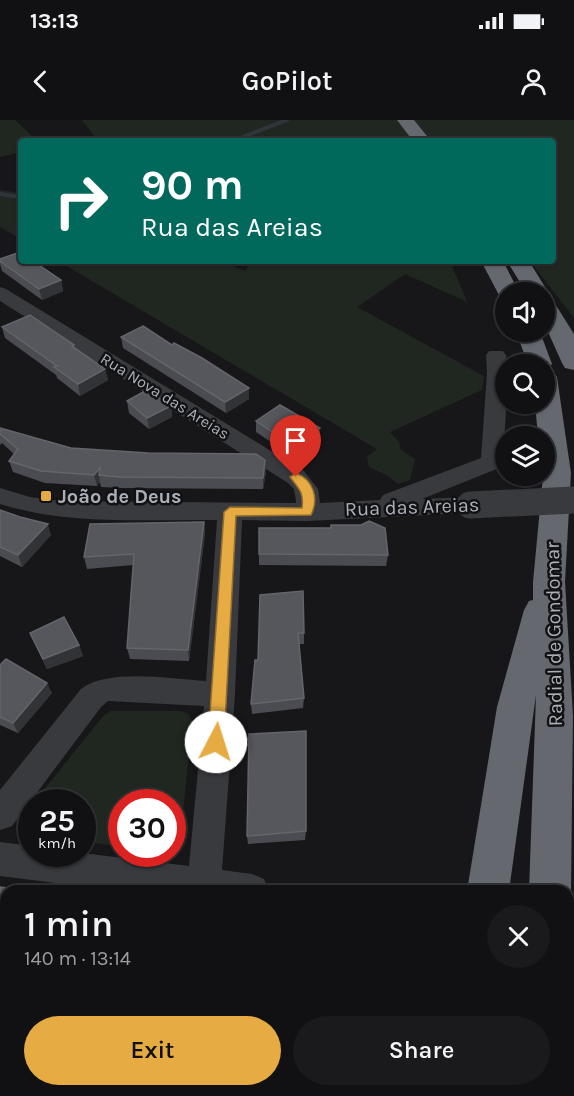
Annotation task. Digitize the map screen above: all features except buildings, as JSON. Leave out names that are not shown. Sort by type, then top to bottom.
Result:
[{"type":"highway","points":[[398,124],[418,138]]},
{"type":"highway","points":[[494,264],[503,282]]},
{"type":"highway","points":[[520,264],[531,282]]},
{"type":"highway","points":[[555,321],[574,363]]},
{"type":"highway","name":"Radial de Gondomar","points":[[549,414],[557,473],[549,582],[555,716],[550,885]]},
{"type":"highway","points":[[489,885],[515,707],[549,582]]},
{"type":"street","name":"Rua Nova das Areias","points":[[0,293],[296,477],[305,485],[309,497],[307,512]]},
{"type":"street","points":[[372,509],[491,463],[496,448],[495,394]]},
{"type":"street","name":"Rua das Areias","points":[[0,496],[30,505],[61,510],[230,512],[307,512],[574,500]]},
{"type":"street","points":[[204,884],[220,694],[230,512]]},
{"type":"street","points":[[0,815],[91,698],[100,691],[109,689],[220,694]]},
{"type":"street","points":[[0,859],[211,885]]},
{"type":"shaded area","points":[[0,120],[15,120],[34,138],[18,138],[18,153],[0,157]]},
{"type":"shaded area","points":[[82,120],[574,120],[574,318],[555,293],[555,282],[546,282],[532,264],[556,264],[556,138],[96,138]]},
{"type":"shaded area","points":[[0,190],[18,193],[18,237],[0,227]]},
{"type":"shaded area","points":[[63,264],[226,264],[246,271],[248,264],[451,264],[467,302],[405,274],[357,307],[484,376],[482,390],[390,432],[399,442],[401,450],[415,459],[410,480],[398,484],[388,476],[369,467],[367,457],[377,449]]},
{"type":"shaded area","points":[[111,711],[181,711],[189,714],[192,721],[185,789],[108,789],[108,845],[96,843],[96,789],[44,789],[104,715]]},
{"type":"waterway","points":[[240,138],[287,120]]},
{"type":"waterway","points":[[0,194],[18,197]]},
{"type":"place","name":"João de Deus","points":[[46,496]]},
{"type":"route","points":[[216,742],[230,512],[307,512],[309,497],[305,485],[296,477]]}]
